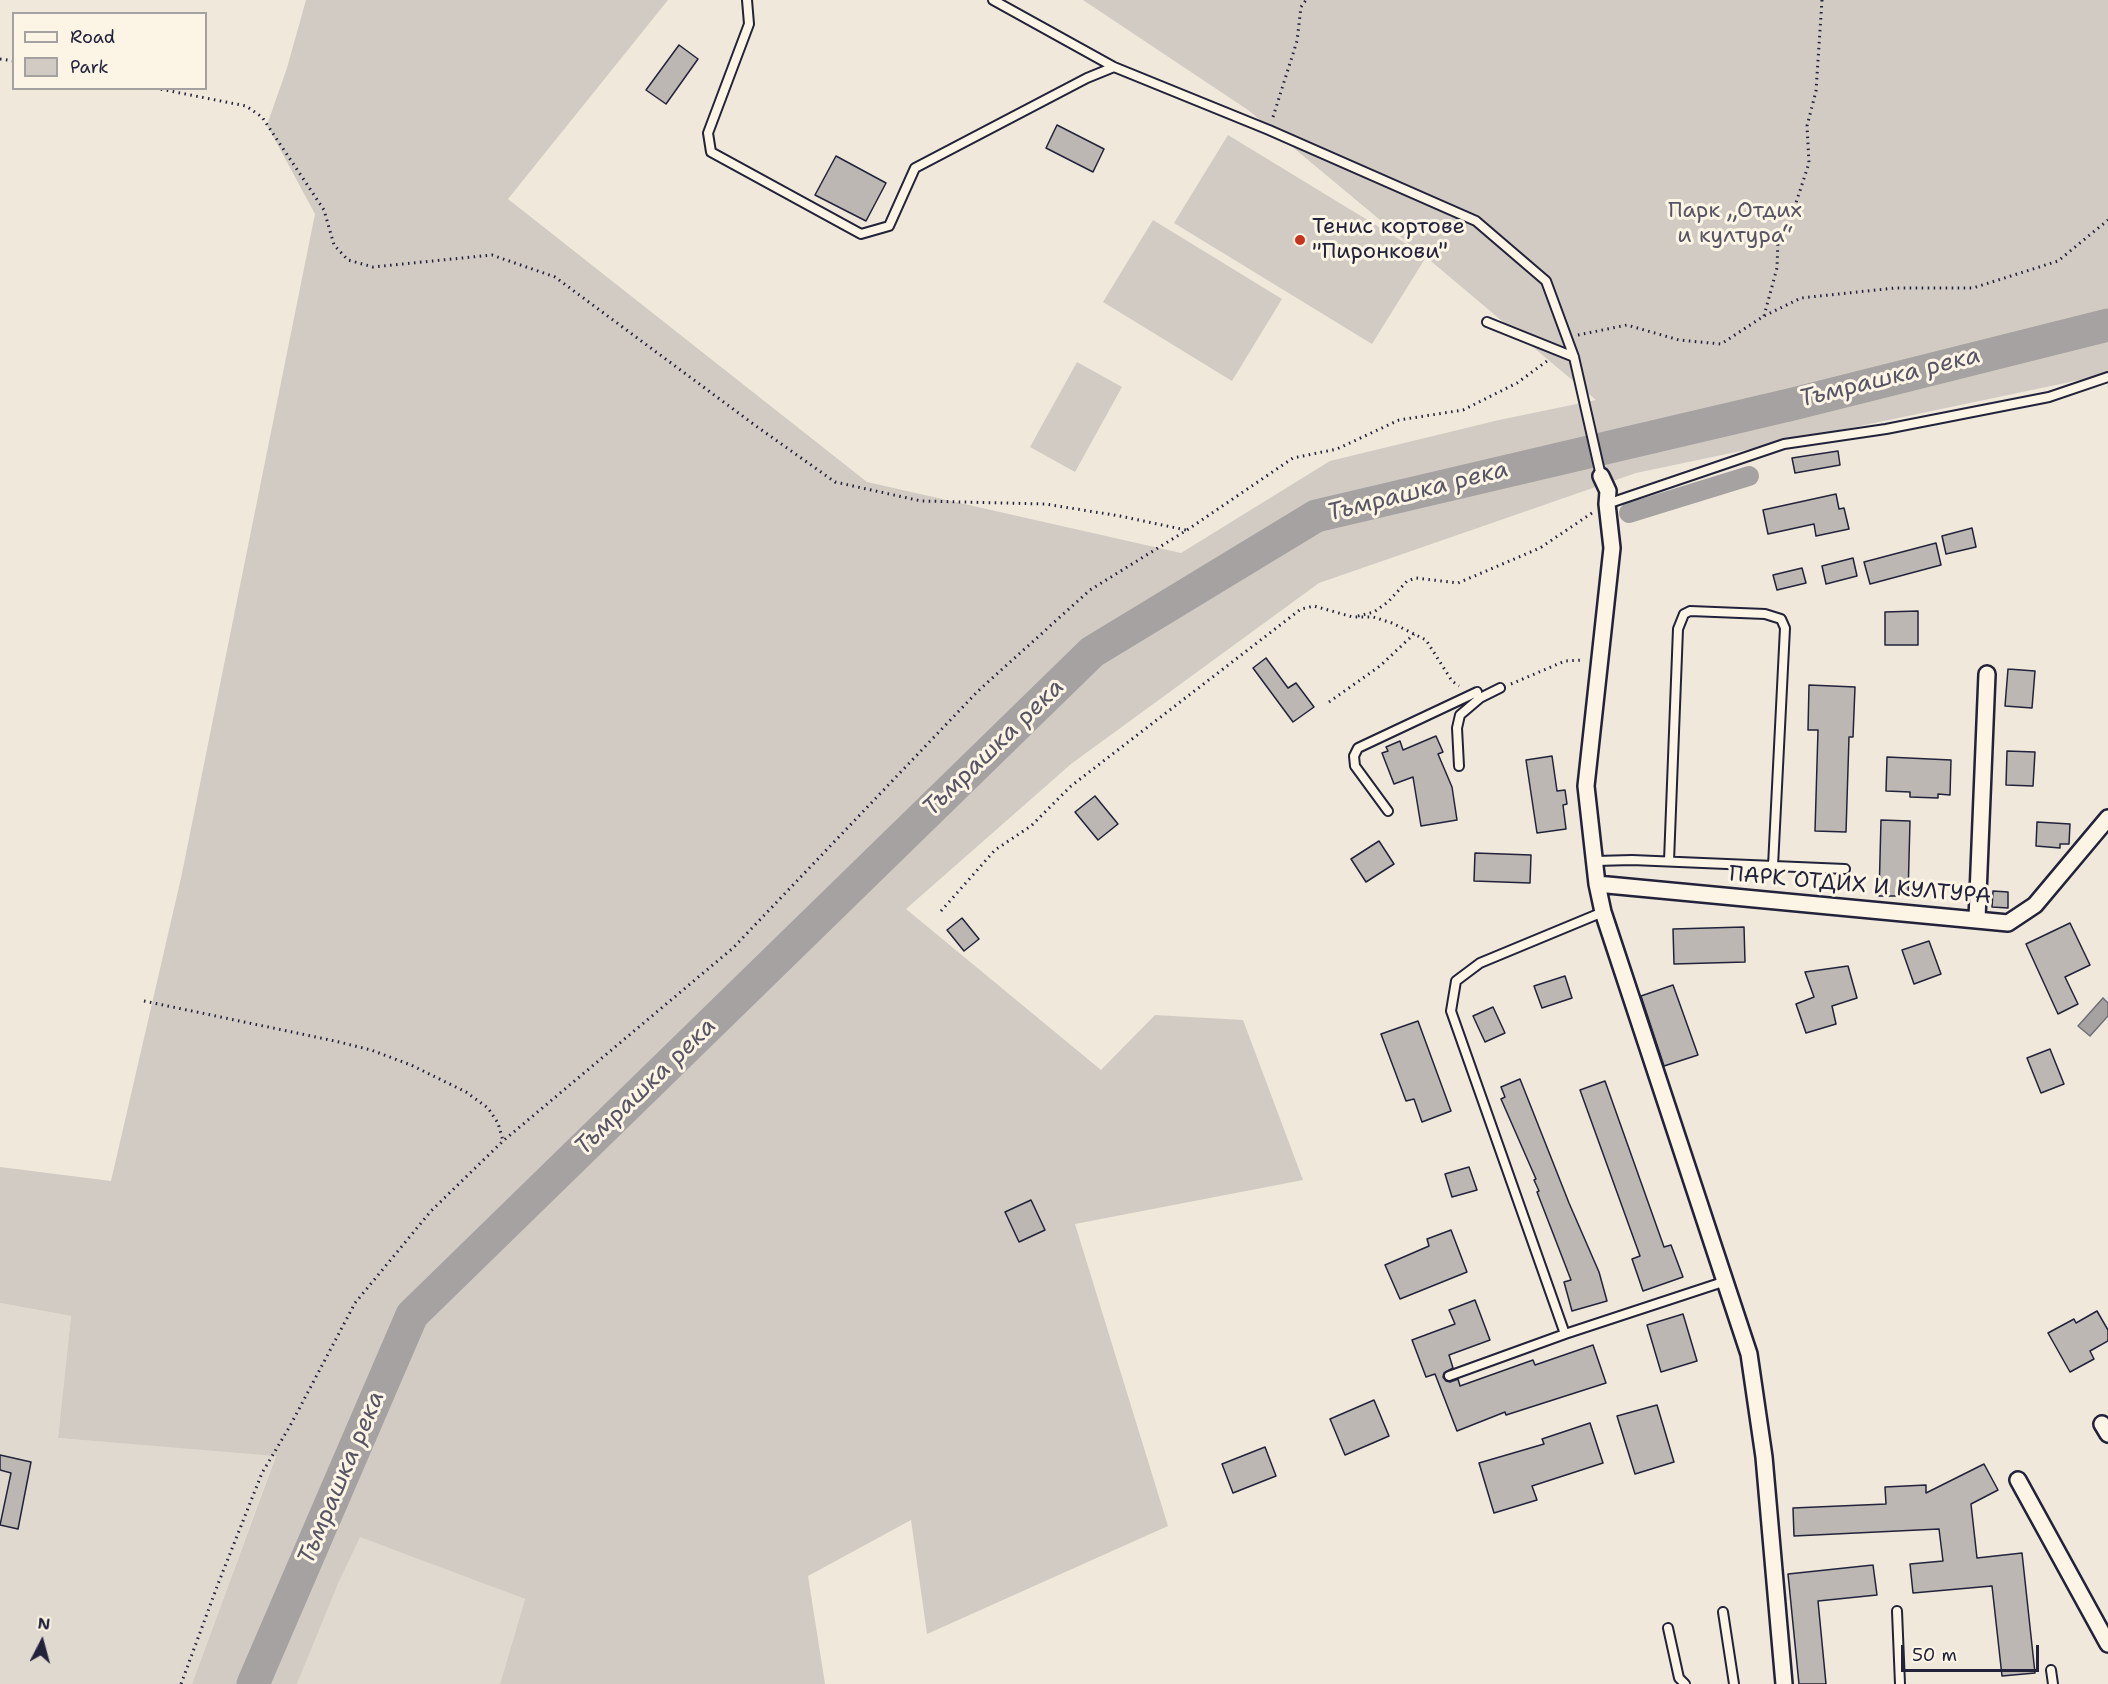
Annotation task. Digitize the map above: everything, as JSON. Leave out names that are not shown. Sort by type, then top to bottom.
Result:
[{"type":"street","points":[[1601,476],[1608,491],[1607,504],[1612,548],[1586,786],[1598,884],[1604,912],[1749,1354],[1764,1457],[1784,1684]]},
{"type":"street","points":[[1977,919],[1987,674]]},
{"type":"street","name":"ПАРК ОТДИХ И КУЛТУРА","points":[[1598,884],[2008,922],[2035,905],[2108,818]]},
{"type":"street","points":[[2018,1480],[2108,1644]]},
{"type":"lane","points":[[747,0],[749,24],[708,133],[711,152],[861,234],[889,225],[915,168],[1087,78],[1114,67]]},
{"type":"lane","points":[[993,0],[1114,67],[1269,130],[1476,221],[1546,280],[1574,357],[1601,476]]},
{"type":"lane","points":[[1487,322],[1574,357]]},
{"type":"lane","points":[[1607,504],[1784,444],[1886,429],[2049,397],[2108,377]]},
{"type":"lane","points":[[1670,861],[1678,629],[1683,614],[1690,611],[1765,614],[1780,619],[1785,628],[1773,866]]},
{"type":"lane","points":[[1459,766],[1457,728],[1460,715],[1480,698],[1500,688]]},
{"type":"lane","points":[[1388,811],[1355,766],[1354,756],[1358,748],[1477,692]]},
{"type":"lane","points":[[1596,861],[1670,861],[1845,869]]},
{"type":"lane","points":[[1565,1334],[1451,1011],[1456,981],[1480,963],[1604,912]]},
{"type":"lane","points":[[1449,1376],[1565,1334],[1726,1281]]},
{"type":"lane","points":[[1897,1611],[1900,1684]]},
{"type":"lane","points":[[1723,1612],[1734,1684]]},
{"type":"lane","points":[[1668,1628],[1679,1678],[1684,1684]]},
{"type":"lane","points":[[2051,1670],[2053,1684]]},
{"type":"path","points":[[1269,130],[1297,41],[1301,7],[1306,0]]},
{"type":"path","points":[[1764,316],[1777,268],[1778,239],[1794,209],[1809,163],[1807,126],[1816,91],[1822,0]]},
{"type":"path","points":[[165,90],[246,106],[262,117],[324,210],[334,245],[348,260],[373,267],[492,255],[555,276],[835,482],[921,501],[1045,504],[1187,530]]},
{"type":"path","points":[[1567,337],[1627,325],[1679,340],[1721,344],[1764,316],[1801,298],[1895,288],[1973,288],[2058,261],[2108,220]]},
{"type":"path","points":[[181,1684],[262,1473],[290,1426],[355,1303],[431,1211],[503,1141],[733,948],[978,691],[1090,590],[1187,530],[1293,458],[1337,449],[1399,420],[1463,410],[1517,383],[1555,355],[1558,350]]},
{"type":"path","points":[[1353,618],[1374,612],[1388,602],[1407,581],[1416,578],[1458,583],[1540,548],[1581,518],[1607,504]]},
{"type":"path","points":[[941,911],[995,850],[1031,826],[1071,786],[1301,609],[1314,606],[1353,618],[1373,617],[1414,634],[1426,640],[1452,681],[1468,692],[1477,692]]},
{"type":"path","points":[[1329,702],[1380,666],[1414,634]]},
{"type":"path","points":[[1500,688],[1565,661],[1585,660],[1600,671]]},
{"type":"path","points":[[144,1001],[334,1041],[371,1050],[411,1065],[466,1092],[488,1108],[498,1123],[503,1141]]},
{"type":"shaded area","points":[[2103,998],[2108,1003],[2108,1016],[2090,1036],[2078,1026]]},
{"type":"shaded area","points":[[0,1303],[71,1316],[58,1438],[276,1455],[192,1684],[0,1684]]},
{"type":"shaded area","points":[[360,1536],[525,1599],[500,1684],[297,1684]]},
{"type":"green space","name":"Парк „Отдих и култура“","points":[[306,0],[668,0],[508,199],[867,482],[1181,553],[1330,461],[1499,420],[1596,400],[1426,257],[1372,344],[1174,223],[1228,135],[1415,249],[1248,110],[1083,0],[2108,0],[2108,374],[1636,473],[1319,583],[1071,764],[906,909],[1101,1070],[1155,1015],[1243,1020],[1303,1180],[1075,1224],[1168,1526],[927,1634],[911,1520],[808,1576],[825,1684],[500,1684],[525,1599],[360,1537],[297,1684],[192,1684],[276,1456],[58,1438],[71,1316],[0,1303],[0,1167],[111,1181],[181,878],[315,214],[267,125],[287,68]]},
{"type":"green space","points":[[1153,220],[1282,299],[1232,381],[1103,302]]},
{"type":"green space","points":[[1077,362],[1122,387],[1075,472],[1030,447]]},
{"type":"building","points":[[679,45],[698,59],[666,104],[646,90]]},
{"type":"building","points":[[1057,125],[1104,149],[1093,172],[1046,148]]},
{"type":"building","points":[[836,156],[886,183],[866,221],[815,195]]},
{"type":"building","points":[[1838,451],[1840,465],[1795,473],[1792,458]]},
{"type":"building","points":[[1836,494],[1839,509],[1844,508],[1849,529],[1816,536],[1814,524],[1768,534],[1763,510]]},
{"type":"building","points":[[1972,528],[1976,547],[1946,554],[1942,536]]},
{"type":"building","points":[[1936,543],[1941,565],[1870,584],[1864,562]]},
{"type":"building","points":[[1853,558],[1857,576],[1826,584],[1822,566]]},
{"type":"building","points":[[1802,568],[1806,583],[1777,590],[1773,575]]},
{"type":"building","points":[[1918,611],[1918,645],[1885,645],[1885,612]]},
{"type":"building","points":[[1266,658],[1288,688],[1296,683],[1314,707],[1293,722],[1253,668]]},
{"type":"building","points":[[2008,669],[2035,671],[2032,708],[2005,706]]},
{"type":"building","points":[[1809,685],[1855,687],[1853,737],[1849,737],[1846,832],[1815,831],[1818,730],[1808,730]]},
{"type":"building","points":[[1436,736],[1443,752],[1438,754],[1452,787],[1457,820],[1421,826],[1413,777],[1394,784],[1382,753],[1388,751],[1386,747],[1400,741],[1403,750]]},
{"type":"building","points":[[2007,751],[2035,752],[2033,786],[2006,785]]},
{"type":"building","points":[[1552,756],[1557,791],[1565,790],[1567,804],[1563,805],[1566,829],[1537,833],[1526,760]]},
{"type":"building","points":[[1887,757],[1951,760],[1950,795],[1938,794],[1938,798],[1910,797],[1910,792],[1886,791]]},
{"type":"building","points":[[1095,796],[1118,824],[1098,840],[1075,812]]},
{"type":"building","points":[[1881,820],[1910,821],[1908,896],[1879,896]]},
{"type":"building","points":[[2037,822],[2070,824],[2069,844],[2060,844],[2060,848],[2036,846]]},
{"type":"building","points":[[1379,841],[1394,864],[1366,882],[1351,859]]},
{"type":"building","points":[[1475,853],[1531,855],[1530,883],[1474,881]]},
{"type":"building","points":[[1993,891],[2008,892],[2008,908],[1992,907]]},
{"type":"building","points":[[962,918],[979,939],[964,951],[947,930]]},
{"type":"building","points":[[2070,923],[2090,965],[2065,977],[2078,1004],[2058,1014],[2026,944]]},
{"type":"building","points":[[1744,927],[1745,962],[1674,964],[1673,929]]},
{"type":"building","points":[[1929,941],[1941,974],[1914,984],[1902,950]]},
{"type":"building","points":[[1848,966],[1857,998],[1832,1006],[1836,1024],[1806,1033],[1796,1004],[1814,997],[1805,972]]},
{"type":"building","points":[[1565,976],[1572,998],[1542,1008],[1534,986]]},
{"type":"building","points":[[1673,985],[1698,1055],[1664,1066],[1641,996]]},
{"type":"building","points":[[1493,1007],[1505,1033],[1485,1042],[1473,1016]]},
{"type":"building","points":[[1418,1021],[1451,1111],[1422,1122],[1414,1099],[1406,1101],[1381,1034]]},
{"type":"building","points":[[2050,1049],[2064,1084],[2041,1093],[2027,1058]]},
{"type":"building","points":[[1520,1079],[1599,1272],[1607,1301],[1572,1311],[1564,1282],[1571,1280],[1537,1192],[1539,1191],[1534,1180],[1536,1179],[1501,1099],[1505,1097],[1501,1087]]},
{"type":"building","points":[[1605,1081],[1664,1247],[1671,1245],[1683,1277],[1643,1291],[1632,1259],[1640,1256],[1580,1090]]},
{"type":"building","points":[[1469,1167],[1477,1190],[1452,1197],[1445,1174]]},
{"type":"building","points":[[1031,1200],[1045,1230],[1019,1242],[1005,1212]]},
{"type":"building","points":[[1451,1230],[1467,1272],[1400,1299],[1385,1265],[1429,1246],[1427,1239]]},
{"type":"building","points":[[1475,1300],[1490,1340],[1449,1355],[1453,1368],[1444,1373],[1443,1377],[1446,1381],[1458,1379],[1460,1386],[1533,1360],[1535,1365],[1593,1345],[1606,1383],[1506,1415],[1505,1412],[1457,1431],[1435,1374],[1426,1377],[1412,1340],[1455,1324],[1449,1310]]},
{"type":"building","points":[[2097,1311],[2108,1330],[2108,1341],[2090,1351],[2094,1359],[2070,1372],[2048,1333],[2074,1319],[2076,1323]]},
{"type":"building","points":[[1683,1314],[1697,1361],[1661,1372],[1647,1325]]},
{"type":"building","points":[[1374,1400],[1389,1436],[1345,1455],[1330,1419]]},
{"type":"building","points":[[1657,1405],[1674,1462],[1635,1474],[1617,1416]]},
{"type":"building","points":[[1590,1423],[1603,1463],[1532,1486],[1537,1500],[1494,1513],[1479,1463],[1544,1444],[1542,1439]]},
{"type":"building","points":[[1265,1447],[1276,1476],[1233,1493],[1222,1464]]},
{"type":"building","points":[[0,1455],[31,1462],[18,1529],[0,1525],[11,1473],[0,1470]]},
{"type":"building","points":[[1984,1464],[1998,1490],[1971,1504],[1977,1558],[2022,1553],[2035,1673],[2002,1676],[1992,1586],[1913,1593],[1910,1564],[1943,1561],[1939,1529],[1794,1536],[1793,1508],[1886,1504],[1885,1487],[1926,1485],[1926,1493]]},
{"type":"building","points":[[1873,1565],[1877,1595],[1818,1601],[1826,1684],[1799,1684],[1788,1574]]},
{"type":"waterway","name":"Тъмрашка река","points":[[253,1684],[412,1315],[1092,652],[1316,516],[1793,404],[2108,325]]},
{"type":"waterway","points":[[1629,513],[1749,476]]},
{"type":"place","name":"Тенис кортове \"Пиронкови\"","points":[[1300,240]]}]
